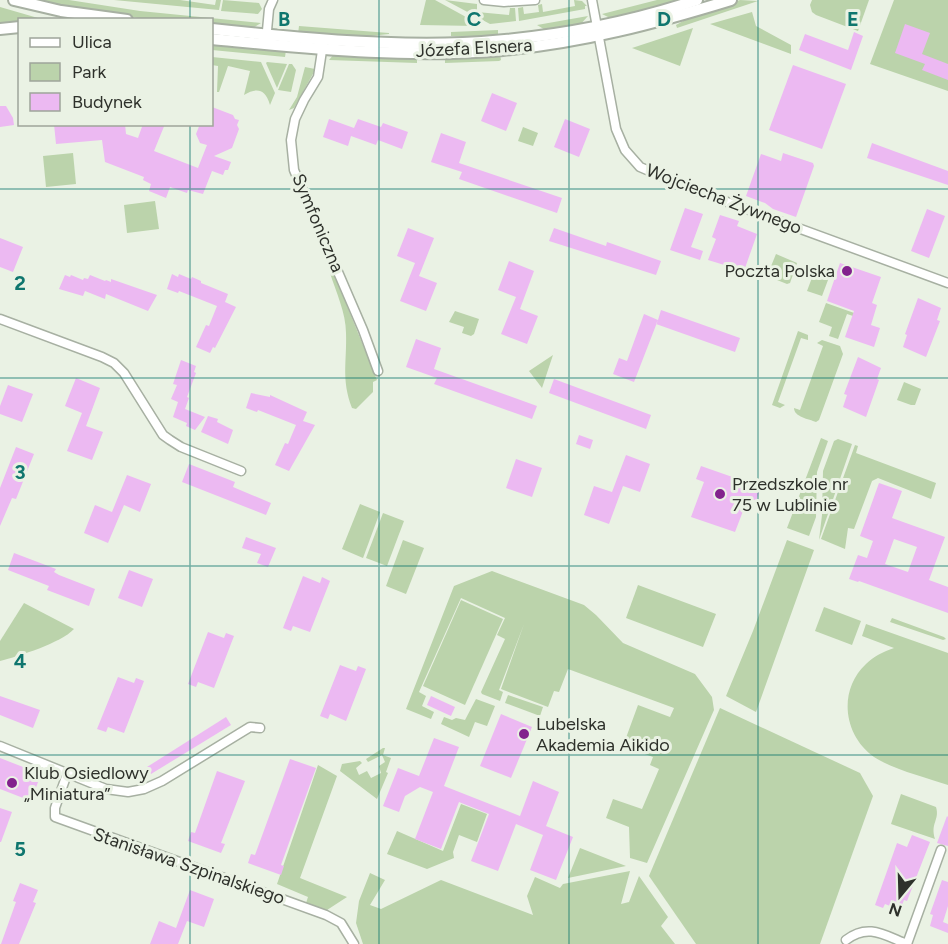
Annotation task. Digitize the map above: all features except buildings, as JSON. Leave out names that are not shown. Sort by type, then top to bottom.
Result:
[{"type":"street","points":[[14,0],[114,18]]},
{"type":"street","points":[[266,39],[269,9],[273,0]]},
{"type":"street","points":[[484,0],[504,2],[535,0]]},
{"type":"street","name":"Wojciecha Żywnego","points":[[592,0],[616,129],[625,150],[640,167],[688,188],[948,283]]},
{"type":"street","name":"Józefa Elsnera","points":[[598,31],[697,0]]},
{"type":"street","name":"Józefa Elsnera","points":[[213,29],[266,39],[323,45],[466,52],[526,48],[598,31],[669,19],[731,0]]},
{"type":"street","points":[[0,29],[18,27]]},
{"type":"street","name":"Józefa Elsnera","points":[[213,39],[266,39]]},
{"type":"street","name":"Symfoniczna","points":[[323,45],[318,78],[295,119],[291,140],[294,170],[363,330],[378,371]]},
{"type":"street","points":[[0,319],[114,363],[124,373],[163,435],[181,447],[241,471]]},
{"type":"street","points":[[0,746],[113,791],[128,792],[144,789],[162,781],[250,727],[260,728]]},
{"type":"street","name":"Stanisława Szpinalskiego","points":[[67,774],[55,808],[55,817],[326,915],[341,923],[354,944]]},
{"type":"street","points":[[846,940],[856,933],[871,930],[907,944],[941,850]]},
{"type":"green space","points":[[37,0],[69,0],[140,11],[211,18],[139,18],[87,11]]},
{"type":"green space","points":[[114,0],[180,0],[215,5],[216,0],[221,0],[219,10]]},
{"type":"green space","points":[[223,0],[259,3],[262,9],[258,14],[221,11]]},
{"type":"green space","points":[[426,0],[435,0],[477,23],[476,26],[420,25]]},
{"type":"green space","points":[[445,0],[477,4],[477,12],[509,15],[510,8],[515,8],[516,21],[490,24]]},
{"type":"green space","points":[[574,0],[582,1],[587,6],[585,9],[519,21],[518,8],[523,7],[524,14],[539,12],[538,5],[542,4],[543,12],[575,6]]},
{"type":"green space","points":[[657,0],[685,0],[612,19],[602,14]]},
{"type":"green space","points":[[740,0],[758,1],[677,28],[676,25],[694,15]]},
{"type":"green space","points":[[812,0],[869,0],[858,31],[816,15],[812,12],[810,5]]},
{"type":"green space","points":[[894,0],[948,0],[948,91],[870,64]]},
{"type":"green space","points":[[0,7],[38,18],[18,18],[18,21],[0,23]]},
{"type":"green space","points":[[752,12],[756,26],[791,45],[791,54],[710,24]]},
{"type":"green space","points":[[588,16],[579,26],[547,31],[537,25]]},
{"type":"green space","points":[[213,18],[261,23],[251,29],[213,26]]},
{"type":"green space","points":[[299,26],[389,34],[351,38],[298,34]]},
{"type":"green space","points":[[693,28],[680,66],[632,48]]},
{"type":"green space","points":[[498,30],[498,38],[451,36],[451,32]]},
{"type":"green space","points":[[213,43],[286,50],[285,57],[213,50]]},
{"type":"green space","points":[[334,54],[402,56],[417,60],[417,63],[329,60]]},
{"type":"green space","points":[[500,54],[501,60],[499,61],[445,63],[445,60],[455,56]]},
{"type":"green space","points":[[213,57],[261,62],[275,93],[270,105],[266,95],[260,91],[252,91],[244,95],[250,71],[228,66],[219,92],[217,92],[218,66],[213,65]]},
{"type":"green space","points":[[266,63],[287,64],[277,88]]},
{"type":"green space","points":[[289,64],[292,64],[296,70],[291,92],[278,90]]},
{"type":"green space","points":[[305,67],[315,69],[294,108],[289,110],[297,97]]},
{"type":"green space","points":[[523,127],[538,133],[533,146],[518,141]]},
{"type":"green space","points":[[73,153],[76,184],[46,187],[43,156]]},
{"type":"green space","points":[[155,201],[159,229],[127,233],[124,205]]},
{"type":"green space","points":[[776,254],[797,263],[790,283],[787,284],[767,276]]},
{"type":"green space","points":[[816,267],[831,272],[822,296],[807,291]]},
{"type":"green space","points":[[333,271],[377,380],[373,382],[373,392],[356,409],[352,408],[347,388],[346,325],[330,273]]},
{"type":"green space","points":[[826,303],[857,314],[856,317],[847,314],[838,339],[829,336],[832,327],[819,322]]},
{"type":"green space","points":[[455,311],[479,319],[474,334],[471,336],[462,333],[464,327],[449,322]]},
{"type":"green space","points":[[798,331],[808,335],[808,340],[801,338],[778,402],[785,405],[780,408],[772,405]]},
{"type":"green space","points":[[822,340],[840,346],[843,354],[819,420],[816,422],[799,416],[794,408],[800,410],[823,346],[817,343]]},
{"type":"green space","points":[[553,355],[542,388],[529,371]]},
{"type":"green space","points":[[904,382],[921,389],[915,405],[897,400]]},
{"type":"green space","points":[[821,438],[828,441],[817,472],[816,517],[809,536],[787,528]]},
{"type":"green space","points":[[838,439],[852,444],[819,540],[823,471],[834,441]]},
{"type":"green space","points":[[855,445],[858,446],[856,453],[936,483],[931,499],[878,478],[872,481],[854,529],[848,528],[845,549],[821,539]]},
{"type":"green space","points":[[360,504],[380,512],[363,558],[342,549]]},
{"type":"green space","points":[[383,513],[404,521],[387,566],[366,558]]},
{"type":"green space","points":[[403,540],[424,548],[406,594],[386,586]]},
{"type":"green space","points":[[787,540],[814,550],[756,712],[726,696]]},
{"type":"green space","points":[[492,571],[584,605],[623,643],[695,674],[712,697],[714,710],[647,863],[630,858],[629,827],[606,818],[613,799],[642,809],[659,769],[650,765],[653,757],[623,746],[638,705],[670,717],[674,708],[568,669],[559,692],[554,691],[548,707],[501,689],[524,624],[499,690],[503,692],[500,701],[482,694],[505,639],[497,635],[505,618],[461,598],[419,692],[426,696],[422,706],[434,712],[431,719],[406,709],[454,586]]},
{"type":"green space","points":[[638,585],[716,614],[703,647],[626,618]]},
{"type":"green space","points":[[461,600],[503,619],[465,705],[423,686]]},
{"type":"green space","points":[[24,603],[74,629],[50,644],[0,661],[0,641]]},
{"type":"green space","points":[[824,607],[861,621],[852,645],[815,631]]},
{"type":"green space","points":[[892,618],[946,639],[943,640],[890,622]]},
{"type":"green space","points":[[866,624],[948,653],[948,785],[881,761],[864,748],[856,737],[850,725],[848,712],[851,686],[869,661],[894,648],[862,636]]},
{"type":"green space","points":[[508,695],[543,707],[540,716],[505,703]]},
{"type":"green space","points":[[476,699],[495,706],[487,726],[475,722],[469,737],[441,724],[444,717],[452,720],[456,718],[465,720]]},
{"type":"green space","points":[[720,708],[860,773],[873,796],[820,944],[696,944],[649,876]]},
{"type":"green space","points":[[385,748],[383,755],[391,758],[386,772],[388,773],[377,799],[340,771],[342,764],[360,761],[362,763],[356,768],[359,775],[367,771],[371,778],[381,773],[379,766],[385,762],[382,755],[368,762],[366,759]]},
{"type":"green space","points":[[318,765],[337,776],[300,878],[347,897],[327,910],[306,903],[308,897],[277,884]]},
{"type":"green space","points":[[901,794],[936,807],[935,839],[891,824]]},
{"type":"green space","points":[[461,804],[487,814],[477,842],[459,835],[453,852],[454,858],[427,869],[387,854],[397,831],[443,851]]},
{"type":"green space","points":[[580,848],[626,866],[568,878]]},
{"type":"green space","points":[[630,871],[621,904],[629,902],[639,876],[668,917],[661,926],[675,944],[363,944],[356,923],[359,901],[370,873],[385,880],[370,905],[381,909],[441,880],[533,915],[527,896],[535,877],[560,888],[563,884]]},
{"type":"place","name":"Poczta Polska","points":[[847,271]]},
{"type":"place","name":"Przedszkole nr 75 w Lublinie","points":[[720,494]]},
{"type":"place","name":"Lubelska Akademia Aikido","points":[[524,734]]},
{"type":"place","name":"Klub Osiedlowy „Miniatura”","points":[[12,783]]}]
